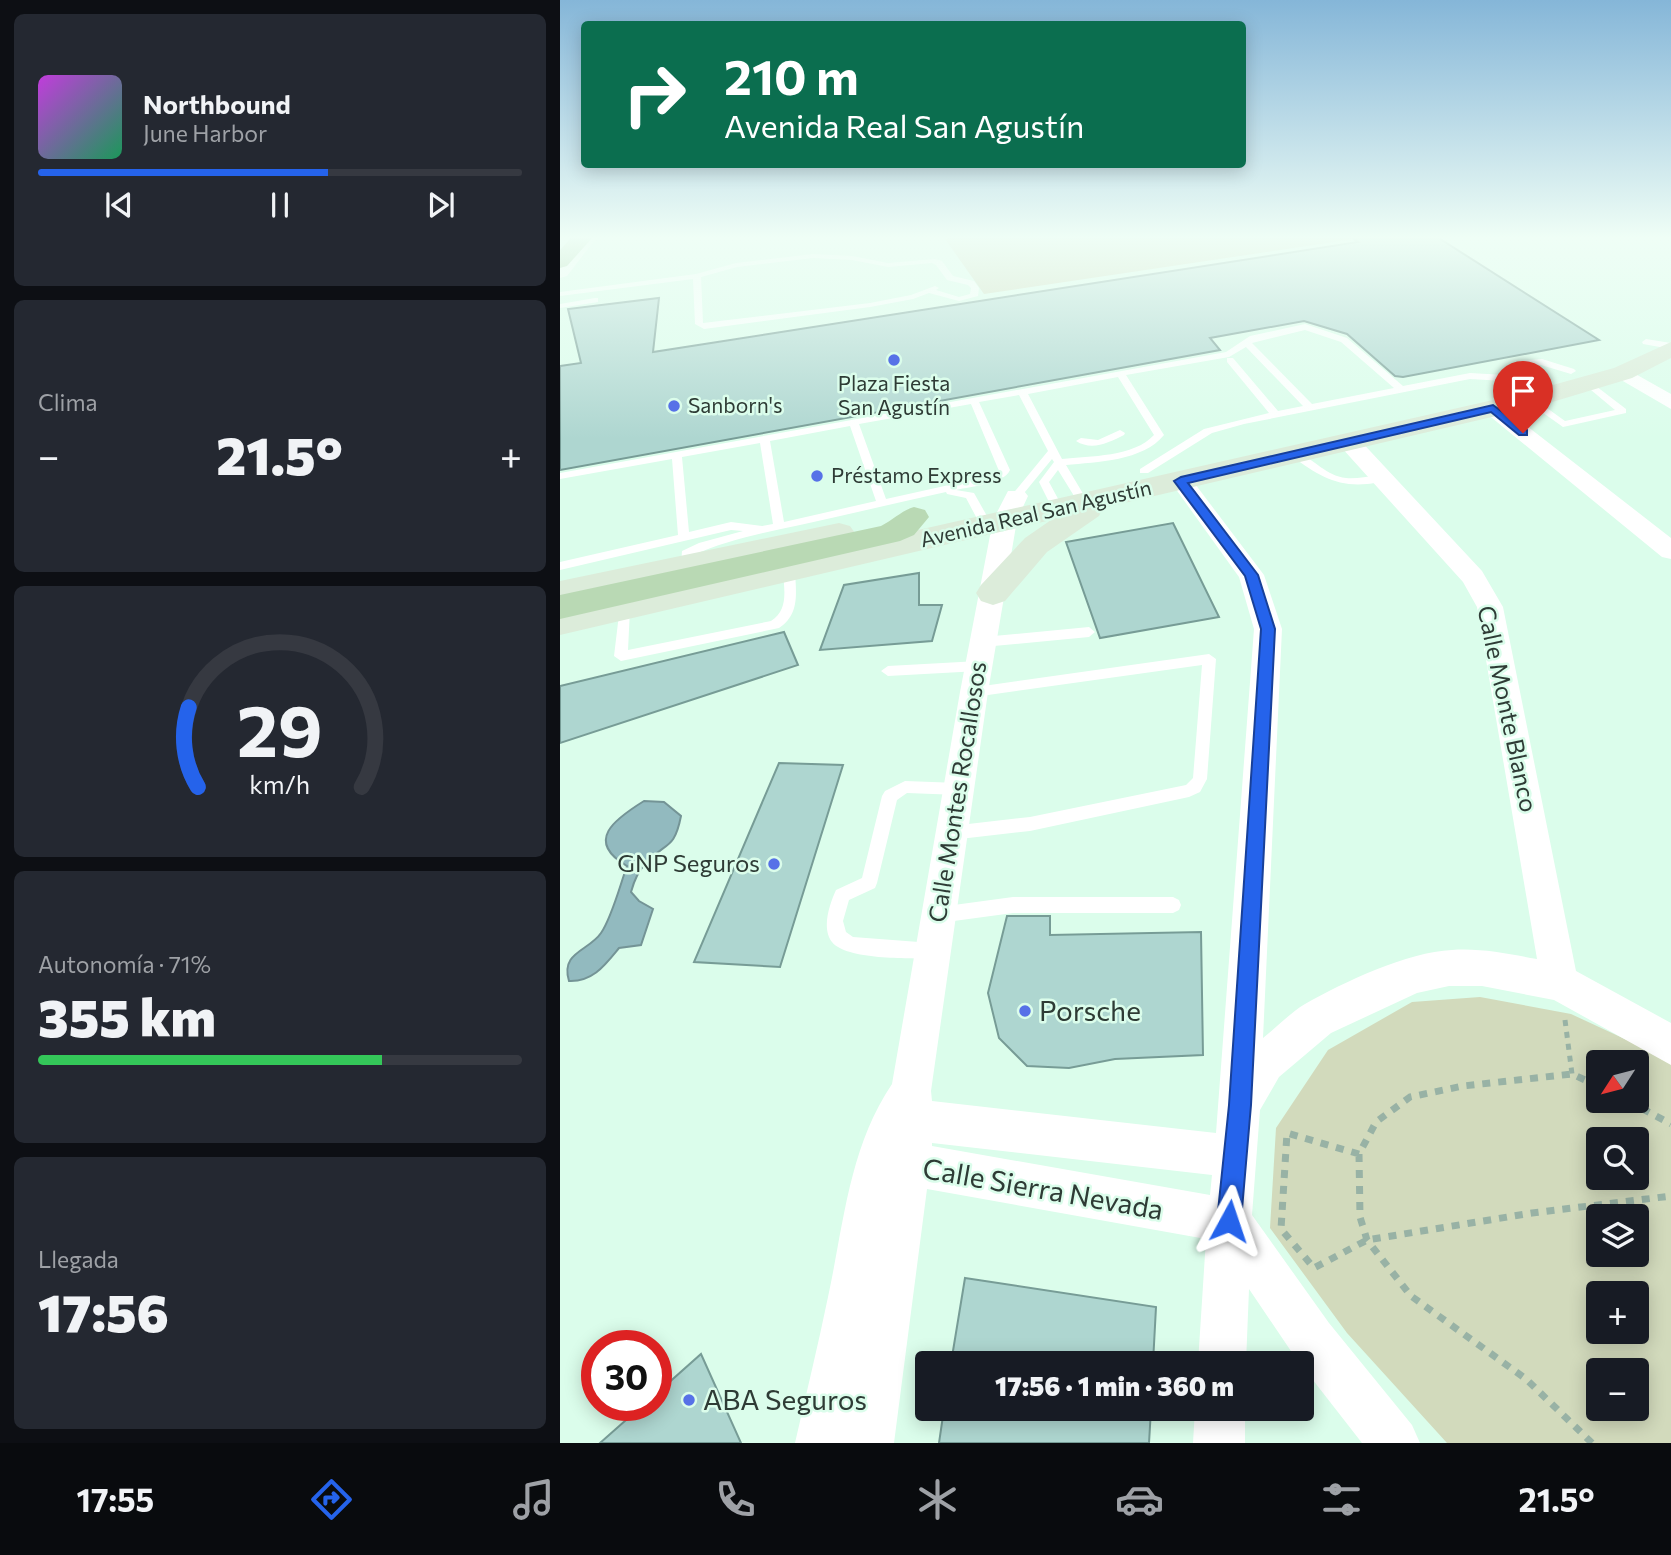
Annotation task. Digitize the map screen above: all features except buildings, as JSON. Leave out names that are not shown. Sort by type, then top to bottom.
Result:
[{"type":"main road","name":"Avenida Real San Agustín","points":[[560,623],[789,570],[996,511],[1069,485],[1144,471],[1529,381],[1623,373],[1663,346],[1671,331]]},
{"type":"main road","name":"Avenida Real San Agustín","points":[[1579,377],[1602,362],[1663,346]]},
{"type":"main road","name":"Avenida Real San Agustín","points":[[1069,485],[1181,481],[1493,409],[1529,381]]},
{"type":"main road","points":[[993,593],[1036,545],[1062,524],[1069,485]]},
{"type":"main road","name":"Avenida Real San Agustín","points":[[560,593],[686,551],[914,517],[996,511]]},
{"type":"main road","points":[[560,607],[889,534],[903,528],[914,517]]},
{"type":"street","points":[[1623,373],[1671,403]]},
{"type":"street","points":[[1493,409],[1671,551]]},
{"type":"street","name":"Calle Monte Blanco","points":[[1349,442],[1473,577],[1490,607],[1560,982]]},
{"type":"street","points":[[1181,481],[1251,575],[1268,629],[1223,1351]]},
{"type":"street","name":"Calle Montes Rocallosos","points":[[821,1443],[852,1296],[905,1110],[993,593],[996,511]]},
{"type":"street","points":[[1240,1105],[1265,1063],[1317,1019],[1375,991],[1417,975],[1449,968],[1482,968],[1560,982],[1671,1045]]},
{"type":"street","name":"Calle Sierra Nevada","points":[[905,1110],[1235,1156]]},
{"type":"street","name":"Calle Montes Rocallosos","points":[[868,1443],[891,1166]]},
{"type":"street","name":"Calle Sierra Nevada","points":[[891,1166],[1229,1221]]},
{"type":"street","points":[[1229,1221],[1312,1340],[1394,1443]]},
{"type":"street","points":[[1219,1443],[1220,1421]]},
{"type":"lane","points":[[699,304],[700,325],[743,322],[873,304]]},
{"type":"lane","points":[[560,476],[1229,354],[1253,338],[1307,327],[1342,339],[1400,389]]},
{"type":"lane","points":[[1247,342],[1309,407]]},
{"type":"lane","points":[[1230,360],[1275,414]]},
{"type":"lane","points":[[854,424],[884,505],[958,492],[970,495],[996,511],[1069,485],[1131,451],[1151,445],[1157,439],[1159,435],[1121,374]]},
{"type":"lane","points":[[1144,471],[1208,431],[1242,421],[1483,375],[1529,381],[1563,424],[1623,411],[1579,377]]},
{"type":"lane","points":[[1022,392],[1069,485]]},
{"type":"lane","points":[[686,551],[687,554],[696,548],[881,501],[995,478],[1004,473],[974,401]]},
{"type":"lane","points":[[1081,441],[1099,443],[1119,433]]},
{"type":"lane","points":[[764,438],[779,526]]},
{"type":"lane","points":[[677,454],[686,551]]},
{"type":"lane","points":[[1297,454],[1324,476],[1348,484],[1384,479]]},
{"type":"lane","points":[[560,566],[686,551],[731,526],[762,530]]},
{"type":"lane","points":[[624,609],[619,653],[622,656],[775,625],[782,620],[791,603],[789,570]]},
{"type":"lane","points":[[979,666],[1088,632]]},
{"type":"lane","points":[[887,670],[1209,659],[1200,779],[1195,788],[1030,824],[951,833]]},
{"type":"lane","points":[[932,951],[851,945],[838,937],[835,921],[842,895],[869,884],[890,796],[897,790],[913,786],[958,789]]},
{"type":"lane","points":[[938,916],[1013,905],[1172,905]]},
{"type":"path","points":[[1560,982],[1572,1074]]},
{"type":"path","points":[[1586,1080],[1572,1074],[1463,1086],[1410,1097],[1376,1122],[1359,1154],[1360,1217],[1367,1240],[1410,1296],[1526,1379],[1592,1443]]},
{"type":"path","points":[[1649,1112],[1671,1124]]},
{"type":"path","points":[[1359,1154],[1287,1133],[1281,1230],[1314,1268],[1367,1240],[1532,1213],[1671,1196]]},
{"type":"green space","points":[[1480,997],[1571,1014],[1649,1050],[1586,1050],[1586,1113],[1649,1113],[1649,1050],[1671,1064],[1671,1443],[1447,1443],[1347,1333],[1270,1228],[1276,1128],[1328,1050],[1412,1002]]},
{"type":"water","points":[[644,801],[664,802],[681,816],[672,840],[643,866],[632,888],[631,892],[639,901],[653,909],[641,945],[619,948],[592,975],[585,979],[569,981],[567,971],[572,958],[601,933],[627,866],[607,848],[608,831],[623,815]]},
{"type":"place","name":"Plaza Fiesta San Agustín","points":[[894,360]]},
{"type":"place","name":"Sanborn's","points":[[674,406]]},
{"type":"place","name":"Préstamo Express","points":[[817,476]]},
{"type":"place","name":"GNP Seguros","points":[[774,864]]},
{"type":"place","name":"Porsche","points":[[1025,1011]]},
{"type":"place","name":"ABA Seguros","points":[[689,1400]]},
{"type":"route","points":[[1229,1221],[1240,1105],[1269,643],[1266,616],[1251,575],[1181,481],[1493,409],[1523,433]]}]
